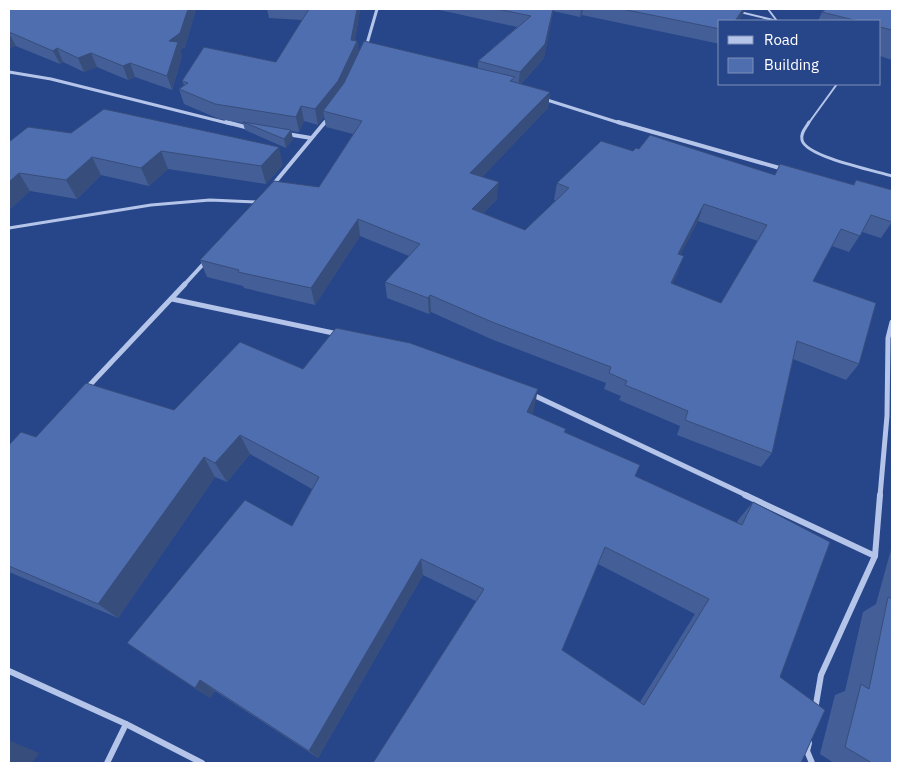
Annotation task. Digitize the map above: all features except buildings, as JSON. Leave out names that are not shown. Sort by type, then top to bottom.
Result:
[{"type":"street","points":[[365,51],[377,9]]},
{"type":"street","points":[[9,72],[52,79],[235,126],[254,129]]},
{"type":"street","points":[[539,97],[599,117],[787,170]]},
{"type":"street","points":[[269,190],[335,111]]},
{"type":"street","points":[[283,133],[311,138]]},
{"type":"street","points":[[252,209],[263,196]]},
{"type":"street","points":[[79,396],[172,299],[208,258]]},
{"type":"street","points":[[172,299],[344,335]]},
{"type":"street","points":[[814,713],[821,675],[875,556],[890,417],[888,338],[892,322]]},
{"type":"street","points":[[524,391],[875,556]]},
{"type":"street","points":[[9,671],[126,724],[202,763]]},
{"type":"street","points":[[107,763],[126,724]]},
{"type":"street","points":[[811,732],[807,751],[812,763]]},
{"type":"lane","points":[[768,9],[777,20]]},
{"type":"lane","points":[[736,11],[774,20]]},
{"type":"lane","points":[[837,85],[803,131],[801,138],[803,144],[830,158],[892,176]]},
{"type":"lane","points":[[9,228],[151,205],[210,200],[258,202]]}]
